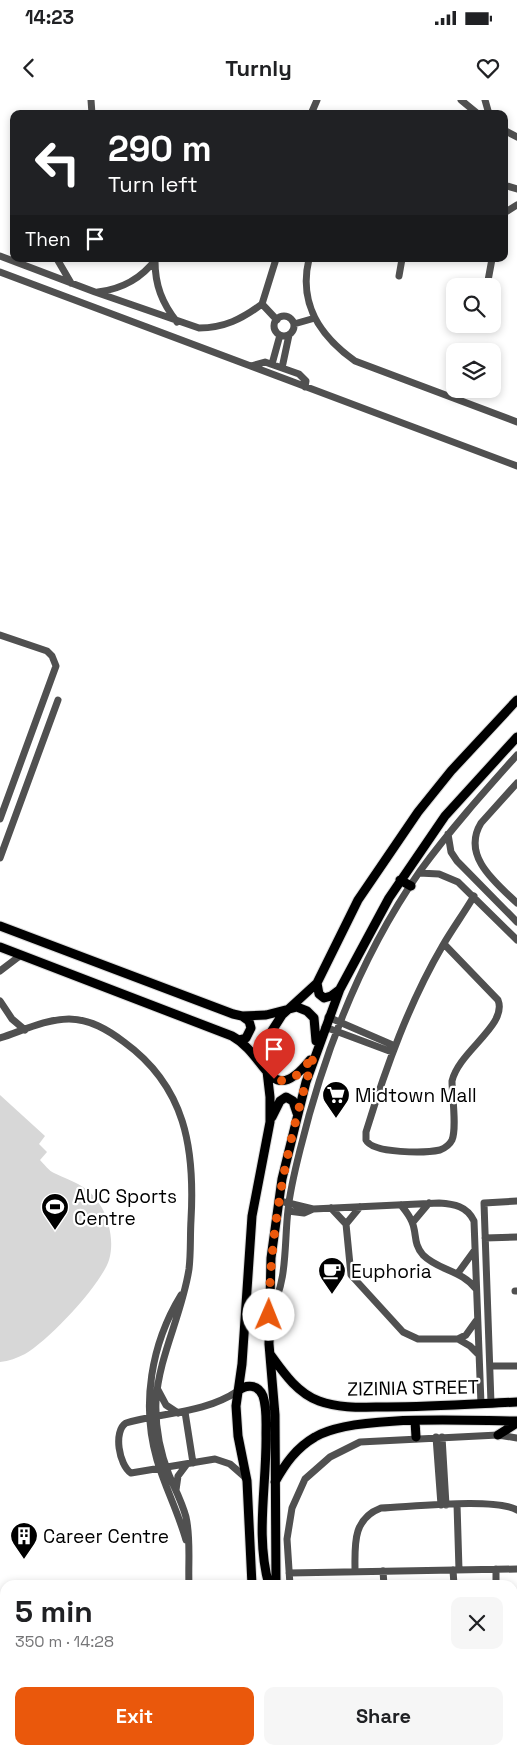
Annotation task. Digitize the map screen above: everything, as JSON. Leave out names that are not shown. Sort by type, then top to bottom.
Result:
[{"type":"main road","points":[[252,1580],[246,1478],[238,1436],[238,1391],[242,1364],[251,1224],[270,1122],[270,1097],[265,1054],[268,1037],[276,1022],[317,983],[358,900],[401,835],[451,771],[517,700]]},
{"type":"main road","points":[[276,1580],[275,1415],[269,1315],[271,1258],[278,1201],[297,1113],[328,1017],[340,989],[377,918],[400,880],[445,816],[516,739]]},
{"type":"main road","points":[[400,880],[411,886]]},
{"type":"main road","points":[[0,926],[242,1016],[249,1021],[251,1028],[246,1038],[239,1040]]},
{"type":"main road","points":[[0,947],[239,1040],[258,1057],[266,1071],[274,1079],[289,1080],[298,1075],[315,1053],[317,1028],[314,1018],[302,1008],[266,1015],[242,1016]]},
{"type":"main road","points":[[317,983],[319,994],[324,998],[331,996],[340,989]]},
{"type":"main road","points":[[270,1122],[280,1101],[284,1098],[293,1101],[297,1113]]},
{"type":"main road","name":"ZIZINIA STREET","points":[[270,1354],[290,1380],[302,1391],[320,1401],[349,1407],[517,1402]]},
{"type":"main road","points":[[238,1391],[248,1386],[256,1388],[262,1393],[265,1405],[266,1448],[263,1522],[264,1562],[268,1580]]},
{"type":"main road","points":[[349,1407],[350,1425]]},
{"type":"main road","points":[[415,1421],[416,1437]]},
{"type":"main road","name":"ZIZINIA STREET","points":[[275,1483],[292,1455],[303,1444],[331,1429],[350,1425],[415,1421],[517,1422]]},
{"type":"main road","points":[[498,1435],[517,1422]]},
{"type":"street","points":[[461,100],[473,110]]},
{"type":"street","points":[[16,262],[177,322],[199,328],[215,328],[240,319],[262,304],[275,262]]},
{"type":"street","points":[[59,262],[71,283]]},
{"type":"street","points":[[95,292],[112,290],[129,284],[143,274],[153,262]]},
{"type":"street","points":[[155,262],[158,287],[162,300],[177,322]]},
{"type":"street","points":[[309,262],[306,286],[315,318],[320,329],[335,347],[355,361],[517,422]]},
{"type":"street","points":[[399,276],[401,262]]},
{"type":"street","points":[[488,278],[491,262]]},
{"type":"street","points":[[0,272],[517,466]]},
{"type":"street","points":[[262,304],[276,320],[275,328],[280,335]]},
{"type":"street","points":[[276,320],[280,317],[289,318],[294,324]]},
{"type":"street","points":[[294,324],[315,318]]},
{"type":"street","points":[[280,335],[292,333],[294,324]]},
{"type":"street","points":[[272,364],[280,335]]},
{"type":"street","points":[[282,368],[288,335]]},
{"type":"street","points":[[251,366],[263,362],[272,364],[303,377],[306,387]]},
{"type":"street","points":[[0,635],[47,652],[54,659],[55,670],[0,819]]},
{"type":"street","points":[[0,858],[58,700]]},
{"type":"street","points":[[37,720],[49,724]]},
{"type":"street","points":[[33,731],[45,735]]},
{"type":"street","points":[[269,1315],[281,1291],[288,1206],[311,1103],[340,1023],[366,965],[419,873],[448,834],[517,755]]},
{"type":"street","points":[[517,783],[481,823],[476,840],[476,854],[482,867],[517,903]]},
{"type":"street","points":[[4,807],[17,811]]},
{"type":"street","points":[[448,834],[451,852],[457,861],[517,922]]},
{"type":"street","points":[[419,873],[448,876],[474,896],[517,940]]},
{"type":"street","points":[[444,944],[489,989],[498,1000],[500,1010],[495,1023],[472,1048],[454,1072],[452,1081],[453,1136],[444,1148],[386,1150],[368,1144],[366,1132],[393,1049],[419,990],[444,944],[474,896]]},
{"type":"street","points":[[0,971],[21,955]]},
{"type":"street","points":[[0,1001],[12,1019],[25,1030]]},
{"type":"street","points":[[328,1017],[353,1033]]},
{"type":"street","points":[[0,1038],[69,1019],[99,1026],[139,1054],[169,1090],[184,1123],[192,1162],[190,1250],[185,1288],[162,1363],[153,1418]]},
{"type":"street","points":[[325,1027],[353,1033],[393,1049]]},
{"type":"street","points":[[491,1404],[484,1202],[517,1200]]},
{"type":"street","points":[[278,1201],[304,1214],[313,1210],[330,1208],[429,1203],[454,1204],[466,1210],[474,1221],[481,1404]]},
{"type":"street","points":[[413,1222],[429,1203]]},
{"type":"street","points":[[401,1205],[413,1222],[416,1243],[424,1255],[435,1264],[458,1273],[472,1283],[476,1290]]},
{"type":"street","points":[[346,1224],[360,1207]]},
{"type":"street","points":[[330,1208],[346,1224],[348,1265],[351,1275],[403,1332],[418,1339],[458,1339],[466,1335],[478,1319]]},
{"type":"street","points":[[485,1238],[517,1237]]},
{"type":"street","points":[[458,1273],[475,1250]]},
{"type":"street","points":[[185,1288],[170,1316],[156,1352],[151,1381],[153,1418],[163,1468],[188,1550]]},
{"type":"street","points":[[458,1339],[470,1346],[479,1355]]},
{"type":"street","points":[[490,1366],[517,1366]]},
{"type":"street","points":[[157,1388],[163,1402],[182,1413]]},
{"type":"street","points":[[238,1391],[218,1402],[182,1413],[128,1422],[121,1426],[118,1434],[124,1465],[129,1471],[136,1473],[209,1460],[226,1462],[235,1467],[246,1478]]},
{"type":"street","points":[[182,1413],[190,1463]]},
{"type":"street","points":[[290,1580],[288,1525],[292,1508],[305,1479],[318,1466],[342,1449],[360,1442],[416,1437],[498,1435],[517,1438]]},
{"type":"street","points":[[439,1437],[444,1505]]},
{"type":"street","points":[[176,1491],[178,1476],[190,1463]]},
{"type":"street","points":[[163,1468],[176,1491],[186,1518],[189,1580]]},
{"type":"street","points":[[455,1580],[457,1504]]},
{"type":"street","points":[[355,1571],[357,1531],[366,1516],[381,1508],[457,1504],[501,1505],[517,1510]]},
{"type":"street","points":[[496,1569],[496,1580]]},
{"type":"street","points":[[289,1573],[517,1569]]},
{"type":"street","points":[[383,1571],[384,1580]]},
{"type":"shaded area","name":"AUC Sports Centre","points":[[0,1095],[45,1136],[39,1144],[47,1152],[40,1160],[52,1172],[87,1189],[97,1200],[107,1220],[111,1247],[109,1260],[104,1271],[73,1312],[47,1337],[25,1354],[0,1362]]},
{"type":"place","name":"Midtown Mall","points":[[336,1119]]},
{"type":"place","name":"AUC Sports Centre","points":[[55,1231]]},
{"type":"place","name":"Euphoria","points":[[332,1295]]},
{"type":"place","name":"Career Centre","points":[[24,1560]]},
{"type":"route","points":[[269,1315],[271,1258],[282,1179],[291,1135],[314,1055],[294,1078],[284,1081],[274,1079]]}]
